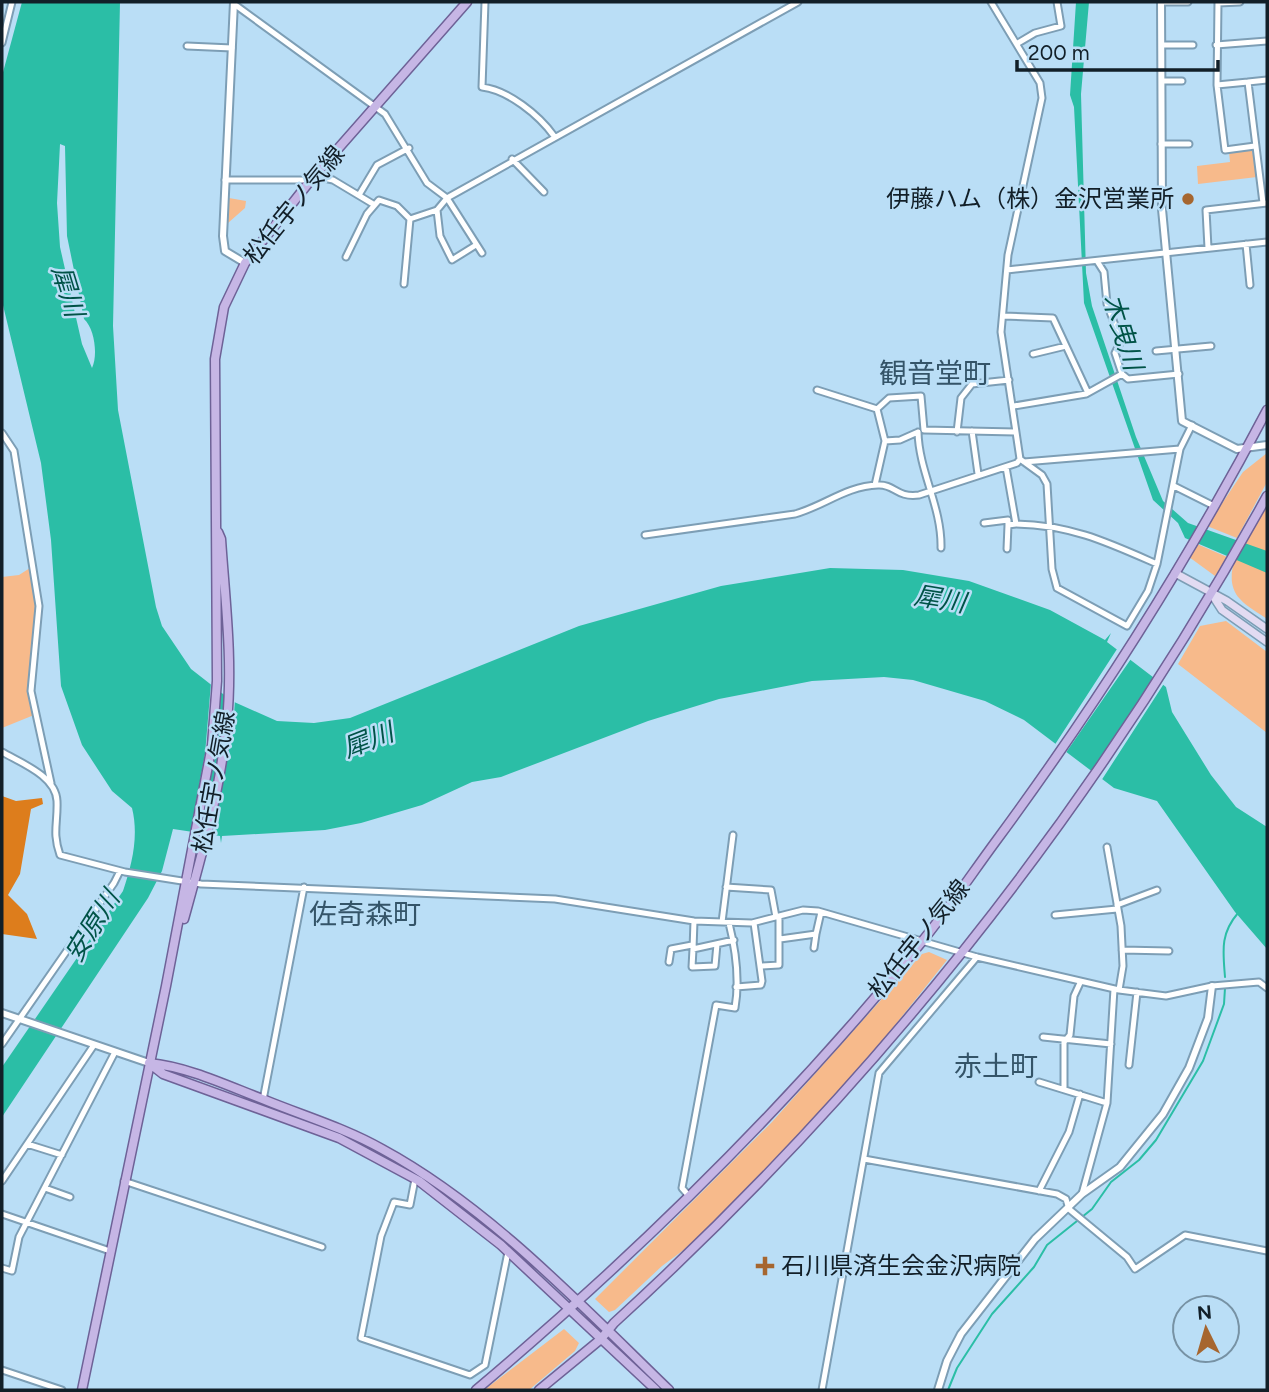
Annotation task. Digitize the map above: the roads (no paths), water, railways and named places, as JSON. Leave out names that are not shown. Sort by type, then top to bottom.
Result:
[{"type":"main road","name":"松任宇ノ気線","points":[[82,1390],[149,1063],[190,882],[193,847],[214,728],[217,644],[215,540],[218,532],[215,359],[224,307],[245,263],[312,178],[467,2]]},
{"type":"main road","name":"松任宇ノ気線","points":[[476,1390],[570,1311],[576,1302],[750,1136],[921,942],[1043,777],[1137,638],[1267,410]]},
{"type":"main road","name":"松任宇ノ気線","points":[[540,1390],[601,1339],[743,1201],[874,1060],[963,954],[1075,804],[1171,661],[1212,595],[1267,496]]},
{"type":"main road","name":"松任宇ノ気線","points":[[190,882],[203,849],[226,731],[228,650],[221,539],[218,532]]},
{"type":"main road","points":[[1175,573],[1227,601],[1267,629]]},
{"type":"main road","points":[[1212,595],[1222,610],[1267,642]]},
{"type":"main road","points":[[149,1063],[166,1065],[346,1131],[423,1173],[494,1227],[669,1390]]},
{"type":"main road","points":[[149,1063],[163,1074],[339,1138],[415,1179],[508,1252],[656,1390]]},
{"type":"street","points":[[2,43],[12,2]]},
{"type":"street","points":[[485,2],[482,88],[498,89],[545,124],[554,136]]},
{"type":"street","points":[[410,219],[437,210],[447,198],[512,159],[798,2]]},
{"type":"street","points":[[991,2],[1037,72],[1042,98],[1020,187],[1007,270],[1001,332],[1022,461],[1042,475],[1047,484],[1052,569],[1057,588],[1127,626],[1148,592],[1157,564],[1180,449],[1192,425]]},
{"type":"street","points":[[1018,43],[1035,33],[1061,26],[1057,2]]},
{"type":"street","points":[[1188,2],[1161,2],[1161,144],[1165,253],[1182,421],[1237,449],[1267,444]]},
{"type":"street","points":[[1240,2],[1217,3],[1217,85],[1225,150],[1255,146]]},
{"type":"street","points":[[234,3],[385,114],[427,183],[447,198],[482,253]]},
{"type":"street","points":[[234,3],[225,180],[225,251],[245,263]]},
{"type":"street","points":[[1216,45],[1267,41]]},
{"type":"street","points":[[1163,45],[1193,45]]},
{"type":"street","points":[[187,46],[232,48]]},
{"type":"street","points":[[1217,85],[1267,80]]},
{"type":"street","points":[[1163,81],[1182,81]]},
{"type":"street","points":[[1208,248],[1206,210],[1265,203],[1248,82]]},
{"type":"street","points":[[1161,144],[1189,144]]},
{"type":"street","points":[[359,195],[377,165],[408,148]]},
{"type":"street","points":[[512,159],[544,192]]},
{"type":"street","points":[[225,180],[333,180],[373,204]]},
{"type":"street","points":[[346,257],[373,204],[379,200],[387,202],[410,219]]},
{"type":"street","points":[[437,210],[440,236],[452,260],[476,245]]},
{"type":"street","points":[[404,284],[410,219]]},
{"type":"street","points":[[1007,270],[1267,242]]},
{"type":"street","points":[[1246,244],[1250,285]]},
{"type":"street","points":[[1097,261],[1104,272],[1107,304],[1121,341],[1115,353],[1120,377]]},
{"type":"street","points":[[1003,316],[1053,318],[1088,393]]},
{"type":"street","points":[[1156,351],[1211,345]]},
{"type":"street","points":[[1034,354],[1066,346]]},
{"type":"street","points":[[1013,406],[1088,393],[1120,377],[1128,379],[1179,374]]},
{"type":"street","points":[[957,432],[961,398],[972,384],[1009,380]]},
{"type":"street","points":[[817,390],[877,409]]},
{"type":"street","points":[[877,409],[889,398],[921,396],[918,446],[942,529],[941,548]]},
{"type":"street","points":[[875,485],[885,441],[877,409]]},
{"type":"street","points":[[885,441],[900,440],[921,431],[1016,432]]},
{"type":"street","points":[[972,431],[978,474]]},
{"type":"street","points":[[2,433],[14,451],[39,606],[31,691],[57,800],[54,839],[60,855],[122,872],[190,882],[568,900],[694,921],[754,923],[803,910],[821,912],[963,954],[1080,983],[1166,996],[1212,986],[1259,982],[1267,988]]},
{"type":"street","points":[[645,535],[795,514],[810,510],[849,489],[875,485],[889,487],[904,497],[933,492],[978,474],[1022,461],[1180,449]]},
{"type":"street","points":[[1006,467],[1012,524],[1007,549]]},
{"type":"street","points":[[1174,486],[1214,506]]},
{"type":"street","points":[[984,523],[1008,520],[1012,524],[1050,525],[1084,532],[1157,564]]},
{"type":"street","points":[[2,752],[51,783]]},
{"type":"street","points":[[689,1196],[682,1188],[716,1005],[735,1008],[734,940],[726,923],[726,887],[733,835]]},
{"type":"street","points":[[1082,1194],[1107,1102],[1116,989],[1122,950],[1107,847]]},
{"type":"street","points":[[2,1044],[22,1020],[122,872]]},
{"type":"street","points":[[263,1100],[304,887]]},
{"type":"street","points":[[726,887],[771,890],[778,917],[779,965],[761,966]]},
{"type":"street","points":[[1055,915],[1117,907],[1157,890]]},
{"type":"street","points":[[814,948],[821,912]]},
{"type":"street","points":[[692,977],[694,921]]},
{"type":"street","points":[[736,987],[761,985],[761,966],[754,923]]},
{"type":"street","points":[[780,939],[817,934]]},
{"type":"street","points":[[669,962],[671,949],[734,940]]},
{"type":"street","points":[[692,967],[715,966],[717,944]]},
{"type":"street","points":[[1122,950],[1169,951]]},
{"type":"street","points":[[822,1390],[880,1073],[977,957]]},
{"type":"street","points":[[1065,1088],[1064,1042],[1068,1039],[1074,996],[1080,983]]},
{"type":"street","points":[[938,1390],[947,1361],[973,1316],[1035,1239],[1082,1194],[1120,1167],[1163,1114],[1189,1068],[1208,1018],[1212,986]]},
{"type":"street","points":[[1129,1065],[1137,992]]},
{"type":"street","points":[[2,1013],[149,1063]]},
{"type":"street","points":[[1043,1037],[1111,1044]]},
{"type":"street","points":[[2,1181],[94,1045]]},
{"type":"street","points":[[2,1268],[12,1271],[19,1237],[115,1052]]},
{"type":"street","points":[[874,1060],[880,1073]]},
{"type":"street","points":[[1039,1082],[1107,1102]]},
{"type":"street","points":[[1039,1191],[1049,1166],[1069,1132],[1080,1094]]},
{"type":"street","points":[[27,1144],[62,1156]]},
{"type":"street","points":[[864,1159],[1057,1194],[1066,1199],[1069,1209],[1080,1215],[1127,1257],[1135,1269],[1185,1234],[1267,1251]]},
{"type":"street","points":[[415,1179],[410,1205],[394,1202],[381,1236],[361,1338],[470,1375],[485,1365],[508,1252]]},
{"type":"street","points":[[124,1181],[322,1247]]},
{"type":"street","points":[[45,1188],[70,1197]]},
{"type":"street","points":[[2,1214],[110,1251]]},
{"type":"street","points":[[2,1370],[62,1390]]},
{"type":"water","name":"犀川","points":[[22,2],[120,2],[113,326],[118,410],[162,626],[191,669],[232,701],[277,721],[314,723],[350,718],[579,626],[721,586],[830,568],[903,570],[969,581],[1050,610],[1105,640],[1111,633],[1107,642],[1166,687],[1172,712],[1211,775],[1236,807],[1267,827],[1267,949],[1235,912],[1157,801],[1114,788],[1024,720],[985,701],[913,680],[884,677],[812,681],[719,699],[648,721],[501,777],[472,782],[422,805],[361,823],[325,830],[222,836],[221,843],[220,836],[173,829],[162,871],[148,898],[2,1117],[2,1067],[123,891],[132,860],[135,829],[132,808],[112,791],[82,745],[61,686],[51,540],[41,463],[2,301],[2,76]],"holes":[[[60,144],[65,146],[67,236],[84,319],[91,329],[94,343],[95,357],[92,368],[82,344],[60,247],[57,203]]]},
{"type":"water","points":[[1076,2],[1089,2],[1081,94],[1086,273],[1092,306],[1136,437],[1163,501],[1188,523],[1267,551],[1267,573],[1185,538],[1178,523],[1153,500],[1084,303],[1074,107],[1070,95]]},
{"type":"waterway","points":[[1225,977],[1225,936],[1238,913]]},
{"type":"waterway","points":[[948,1390],[957,1368],[992,1314],[1034,1267],[1047,1245],[1092,1209],[1111,1182],[1139,1160],[1156,1140],[1203,1061],[1224,1004],[1225,988]]},
{"type":"place","name":"伊藤ハム（株）金沢営業所","points":[[1188,199]]},
{"type":"place","name":"石川県済生会金沢病院","points":[[765,1266]]},
{"type":"district","name":"観音堂町","points":[[935,373]]},
{"type":"district","name":"佐奇森町","points":[[365,914]]},
{"type":"district","name":"赤土町","points":[[996,1066]]},
{"type":"water label","name":"木曳川","points":[[1123,332]]},
{"type":"water label","name":"安原川","points":[[92,926]]}]
